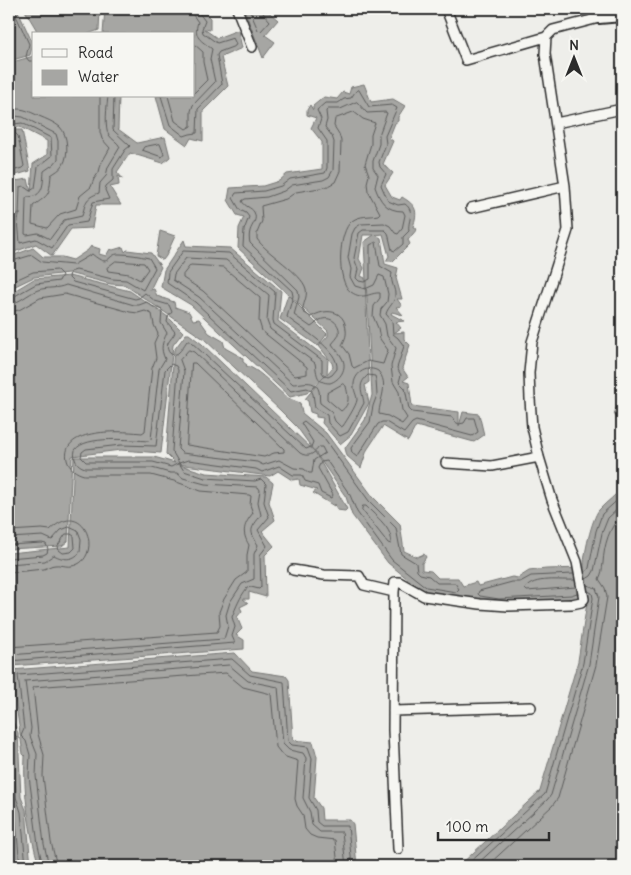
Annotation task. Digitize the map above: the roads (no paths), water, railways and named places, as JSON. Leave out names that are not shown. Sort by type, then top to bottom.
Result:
[{"type":"main road","points":[[590,9],[599,18],[622,16]]},
{"type":"street","points":[[237,9],[252,47]]},
{"type":"street","points":[[446,9],[466,60],[546,37],[553,30],[599,18]]},
{"type":"street","points":[[398,849],[393,711],[395,582],[399,582],[424,596],[480,604],[508,606],[572,604],[581,602],[584,599],[577,562],[552,500],[539,457],[532,427],[530,399],[529,373],[532,342],[568,230],[565,186],[545,54],[546,37]]},
{"type":"street","points":[[556,122],[622,109]]},
{"type":"street","points":[[471,208],[565,186]]},
{"type":"street","points":[[446,463],[492,466],[539,457]]},
{"type":"street","points":[[293,570],[324,575],[359,576],[364,585],[394,592]]},
{"type":"street","points":[[393,711],[530,707]]},
{"type":"water","points":[[9,9],[17,9],[32,42],[32,48],[30,55],[9,61]]},
{"type":"water","points":[[24,9],[100,9],[99,30],[94,32],[37,32]]},
{"type":"water","points":[[105,9],[201,9],[210,18],[210,30],[204,29],[217,38],[238,30],[242,48],[221,57],[228,86],[203,111],[203,141],[191,138],[187,145],[165,129],[157,98],[195,98],[195,32],[103,32]]},
{"type":"water","points":[[244,9],[265,9],[278,20],[265,35],[275,42],[263,58]]},
{"type":"water","points":[[32,57],[32,98],[119,98],[118,129],[137,143],[165,137],[170,157],[163,163],[130,153],[117,172],[123,179],[118,176],[119,185],[110,187],[121,205],[96,205],[92,228],[71,229],[52,256],[36,244],[14,252],[12,216],[21,214],[14,214],[15,181],[28,179],[31,192],[33,164],[47,155],[47,141],[20,127],[9,128],[9,63]]},
{"type":"water","points":[[364,84],[371,102],[393,99],[405,106],[389,138],[393,141],[383,164],[393,173],[385,185],[392,197],[400,200],[402,197],[411,203],[416,213],[413,227],[417,229],[408,240],[410,244],[393,261],[386,261],[389,256],[383,234],[376,235],[381,238],[385,264],[398,268],[396,278],[402,299],[397,299],[402,306],[396,307],[403,315],[392,312],[391,314],[404,321],[396,322],[401,328],[394,333],[404,332],[404,339],[410,345],[402,368],[408,377],[403,381],[409,383],[412,406],[459,412],[459,426],[463,412],[479,414],[484,435],[474,442],[416,426],[408,441],[383,426],[367,450],[361,468],[347,456],[345,448],[365,420],[372,395],[364,242],[374,235],[363,235],[359,259],[364,268],[361,276],[365,278],[369,382],[365,385],[369,403],[351,435],[340,444],[322,423],[323,418],[316,417],[316,414],[310,412],[308,401],[305,399],[326,374],[307,393],[290,397],[191,305],[161,287],[164,270],[184,240],[186,246],[230,248],[281,291],[278,321],[328,359],[327,374],[333,367],[332,363],[319,346],[328,336],[328,331],[238,248],[239,228],[244,217],[237,215],[228,200],[230,188],[263,186],[279,181],[287,174],[322,169],[322,142],[311,128],[316,118],[307,115],[307,110],[310,105],[313,110],[313,106],[324,97],[337,99],[343,92],[349,94],[351,87]]},
{"type":"water","points":[[9,130],[22,130],[30,171],[9,177]]},
{"type":"water","points":[[160,231],[175,236],[163,260],[156,256]]},
{"type":"water","points":[[91,246],[100,249],[99,254],[106,256],[110,249],[123,247],[125,252],[127,250],[151,253],[161,267],[150,290],[154,289],[157,296],[174,302],[175,307],[189,312],[193,320],[199,319],[209,333],[223,341],[225,348],[243,358],[246,366],[261,374],[285,396],[300,403],[302,413],[326,433],[373,497],[400,524],[404,551],[417,557],[424,554],[426,557],[422,563],[422,570],[431,571],[438,578],[458,578],[463,586],[476,582],[478,586],[512,577],[518,578],[529,571],[584,568],[588,538],[596,514],[622,487],[622,853],[611,866],[459,866],[540,791],[578,661],[588,596],[572,600],[498,604],[424,592],[388,563],[352,515],[346,497],[315,452],[347,509],[345,511],[337,510],[335,504],[334,506],[313,493],[317,490],[300,485],[299,479],[292,480],[278,471],[270,476],[177,464],[206,473],[266,477],[273,483],[269,502],[275,520],[262,531],[274,546],[265,555],[266,597],[249,592],[249,599],[243,599],[248,603],[240,607],[242,611],[237,617],[242,629],[236,635],[244,640],[244,649],[11,666],[9,668],[9,553],[70,547],[74,457],[154,457],[175,463],[166,454],[174,350],[186,334],[189,334],[202,344],[314,451],[297,427],[204,339],[125,285],[111,284],[68,273],[34,277],[9,289],[9,257],[33,248],[43,257],[62,257],[73,260]]},
{"type":"water","points":[[69,276],[130,291],[168,317],[183,332],[173,345],[161,453],[121,450],[72,456],[68,541],[62,546],[9,549],[9,294],[34,279]]},
{"type":"water","points":[[288,295],[327,334],[318,346],[280,319]]},
{"type":"water","points":[[622,393],[622,424],[614,414]]},
{"type":"water","points":[[235,653],[252,671],[286,676],[289,680],[293,740],[313,742],[317,757],[314,798],[321,808],[322,820],[350,820],[353,824],[357,866],[39,866],[32,839],[28,811],[25,756],[23,754],[11,670]]},
{"type":"water","points":[[9,712],[18,733],[21,797],[26,810],[31,866],[9,866]]}]
